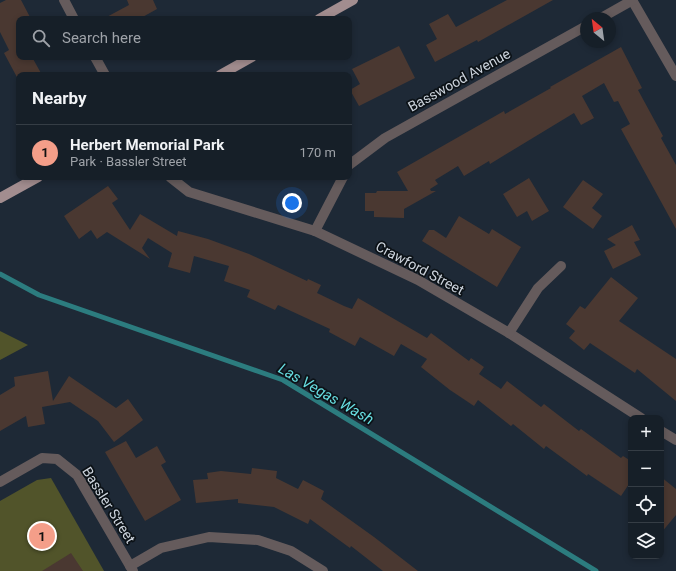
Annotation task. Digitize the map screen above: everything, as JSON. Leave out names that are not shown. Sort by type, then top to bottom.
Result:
[{"type":"main road","points":[[324,16],[352,0]]},
{"type":"main road","points":[[225,72],[247,60]]},
{"type":"main road","points":[[0,198],[33,180]]},
{"type":"street","points":[[64,0],[72,16]]},
{"type":"street","points":[[611,12],[632,0],[676,76]]},
{"type":"street","name":"Basswood Avenue","points":[[352,163],[384,138],[580,29]]},
{"type":"street","points":[[97,60],[103,72]]},
{"type":"street","name":"Crawford Street","points":[[174,180],[189,192],[315,231],[418,280],[509,333],[636,415]]},
{"type":"street","points":[[315,231],[341,180]]},
{"type":"street","points":[[509,333],[538,288],[561,266]]},
{"type":"street","points":[[664,433],[676,440]]},
{"type":"street","name":"Bassler Street","points":[[0,482],[42,458],[57,459],[77,475],[131,568]]},
{"type":"street","points":[[131,568],[161,548],[209,537],[258,540],[291,551],[323,571]]},
{"type":"green space","points":[[0,331],[28,345],[0,360]]},
{"type":"green space","points":[[51,478],[104,571],[0,571],[0,501],[37,480]]},
{"type":"building","points":[[6,0],[21,0],[29,16],[16,16],[16,60],[34,60],[40,72],[16,72],[16,75],[4,53],[9,50],[0,32],[0,3]]},
{"type":"building","points":[[127,0],[153,0],[157,9],[144,16],[109,16],[129,5]]},
{"type":"building","points":[[507,0],[553,0],[478,42],[477,40],[435,62],[426,45],[437,39],[429,24],[448,14],[456,27]]},
{"type":"building","points":[[399,46],[415,78],[359,106],[352,94],[352,89],[360,84],[352,69]]},
{"type":"building","points":[[621,47],[642,88],[638,90],[663,136],[661,138],[676,165],[676,229],[621,129],[630,124],[618,101],[614,102],[604,83],[582,96],[594,118],[581,125],[574,113],[490,164],[489,161],[464,176],[458,166],[435,180],[438,184],[430,189],[431,191],[436,191],[404,209],[404,218],[374,217],[374,211],[365,211],[365,193],[376,193],[377,191],[408,191],[397,172],[504,111],[505,114]]},
{"type":"building","points":[[529,178],[549,211],[532,221],[527,211],[517,217],[503,194]]},
{"type":"building","points":[[583,180],[603,194],[592,208],[602,216],[593,229],[563,207]]},
{"type":"building","points":[[108,186],[118,199],[112,203],[130,230],[140,214],[177,236],[178,231],[208,239],[249,254],[307,281],[308,279],[321,285],[317,293],[344,306],[352,309],[358,298],[427,338],[431,333],[469,361],[471,358],[484,367],[479,374],[501,389],[507,381],[541,407],[544,404],[579,431],[581,429],[621,458],[623,456],[628,459],[628,486],[621,496],[588,474],[587,476],[546,446],[544,449],[513,424],[511,426],[478,400],[474,406],[450,390],[421,367],[427,359],[401,344],[394,356],[360,337],[355,346],[329,332],[330,329],[278,305],[275,310],[247,297],[250,290],[224,281],[229,266],[194,256],[190,273],[168,267],[172,253],[148,238],[142,248],[150,259],[107,232],[97,239],[91,230],[79,239],[64,216]]},
{"type":"building","points":[[459,216],[489,234],[492,229],[521,247],[497,287],[422,241],[429,230],[434,230],[446,238]]},
{"type":"building","points":[[632,225],[640,240],[634,242],[641,255],[613,269],[604,251],[616,245],[607,239]]},
{"type":"building","points":[[611,277],[638,298],[619,321],[676,359],[676,401],[637,369],[635,373],[590,343],[584,350],[569,338],[575,331],[566,324],[580,306],[585,309]]},
{"type":"building","points":[[48,371],[53,401],[69,376],[116,408],[128,399],[143,420],[114,442],[98,421],[70,402],[42,407],[45,424],[28,427],[26,416],[0,431],[0,395],[15,386],[14,377]]},
{"type":"building","points":[[126,441],[136,458],[157,446],[166,462],[161,465],[181,500],[145,521],[105,452]]},
{"type":"building","points":[[252,468],[277,471],[276,478],[298,489],[303,480],[324,491],[321,499],[418,571],[383,571],[351,546],[350,548],[310,519],[308,524],[274,507],[238,503],[238,499],[196,503],[193,480],[208,479],[207,473],[221,471],[251,474]]},
{"type":"building","points":[[664,479],[676,489],[676,515],[664,529]]},
{"type":"building","points":[[71,553],[83,571],[42,571]]},
{"type":"waterway","name":"Las Vegas Wash","points":[[0,274],[39,295],[283,380],[596,571]]},
{"type":"place","name":"Herbert Memorial Park","points":[[42,536]]}]
